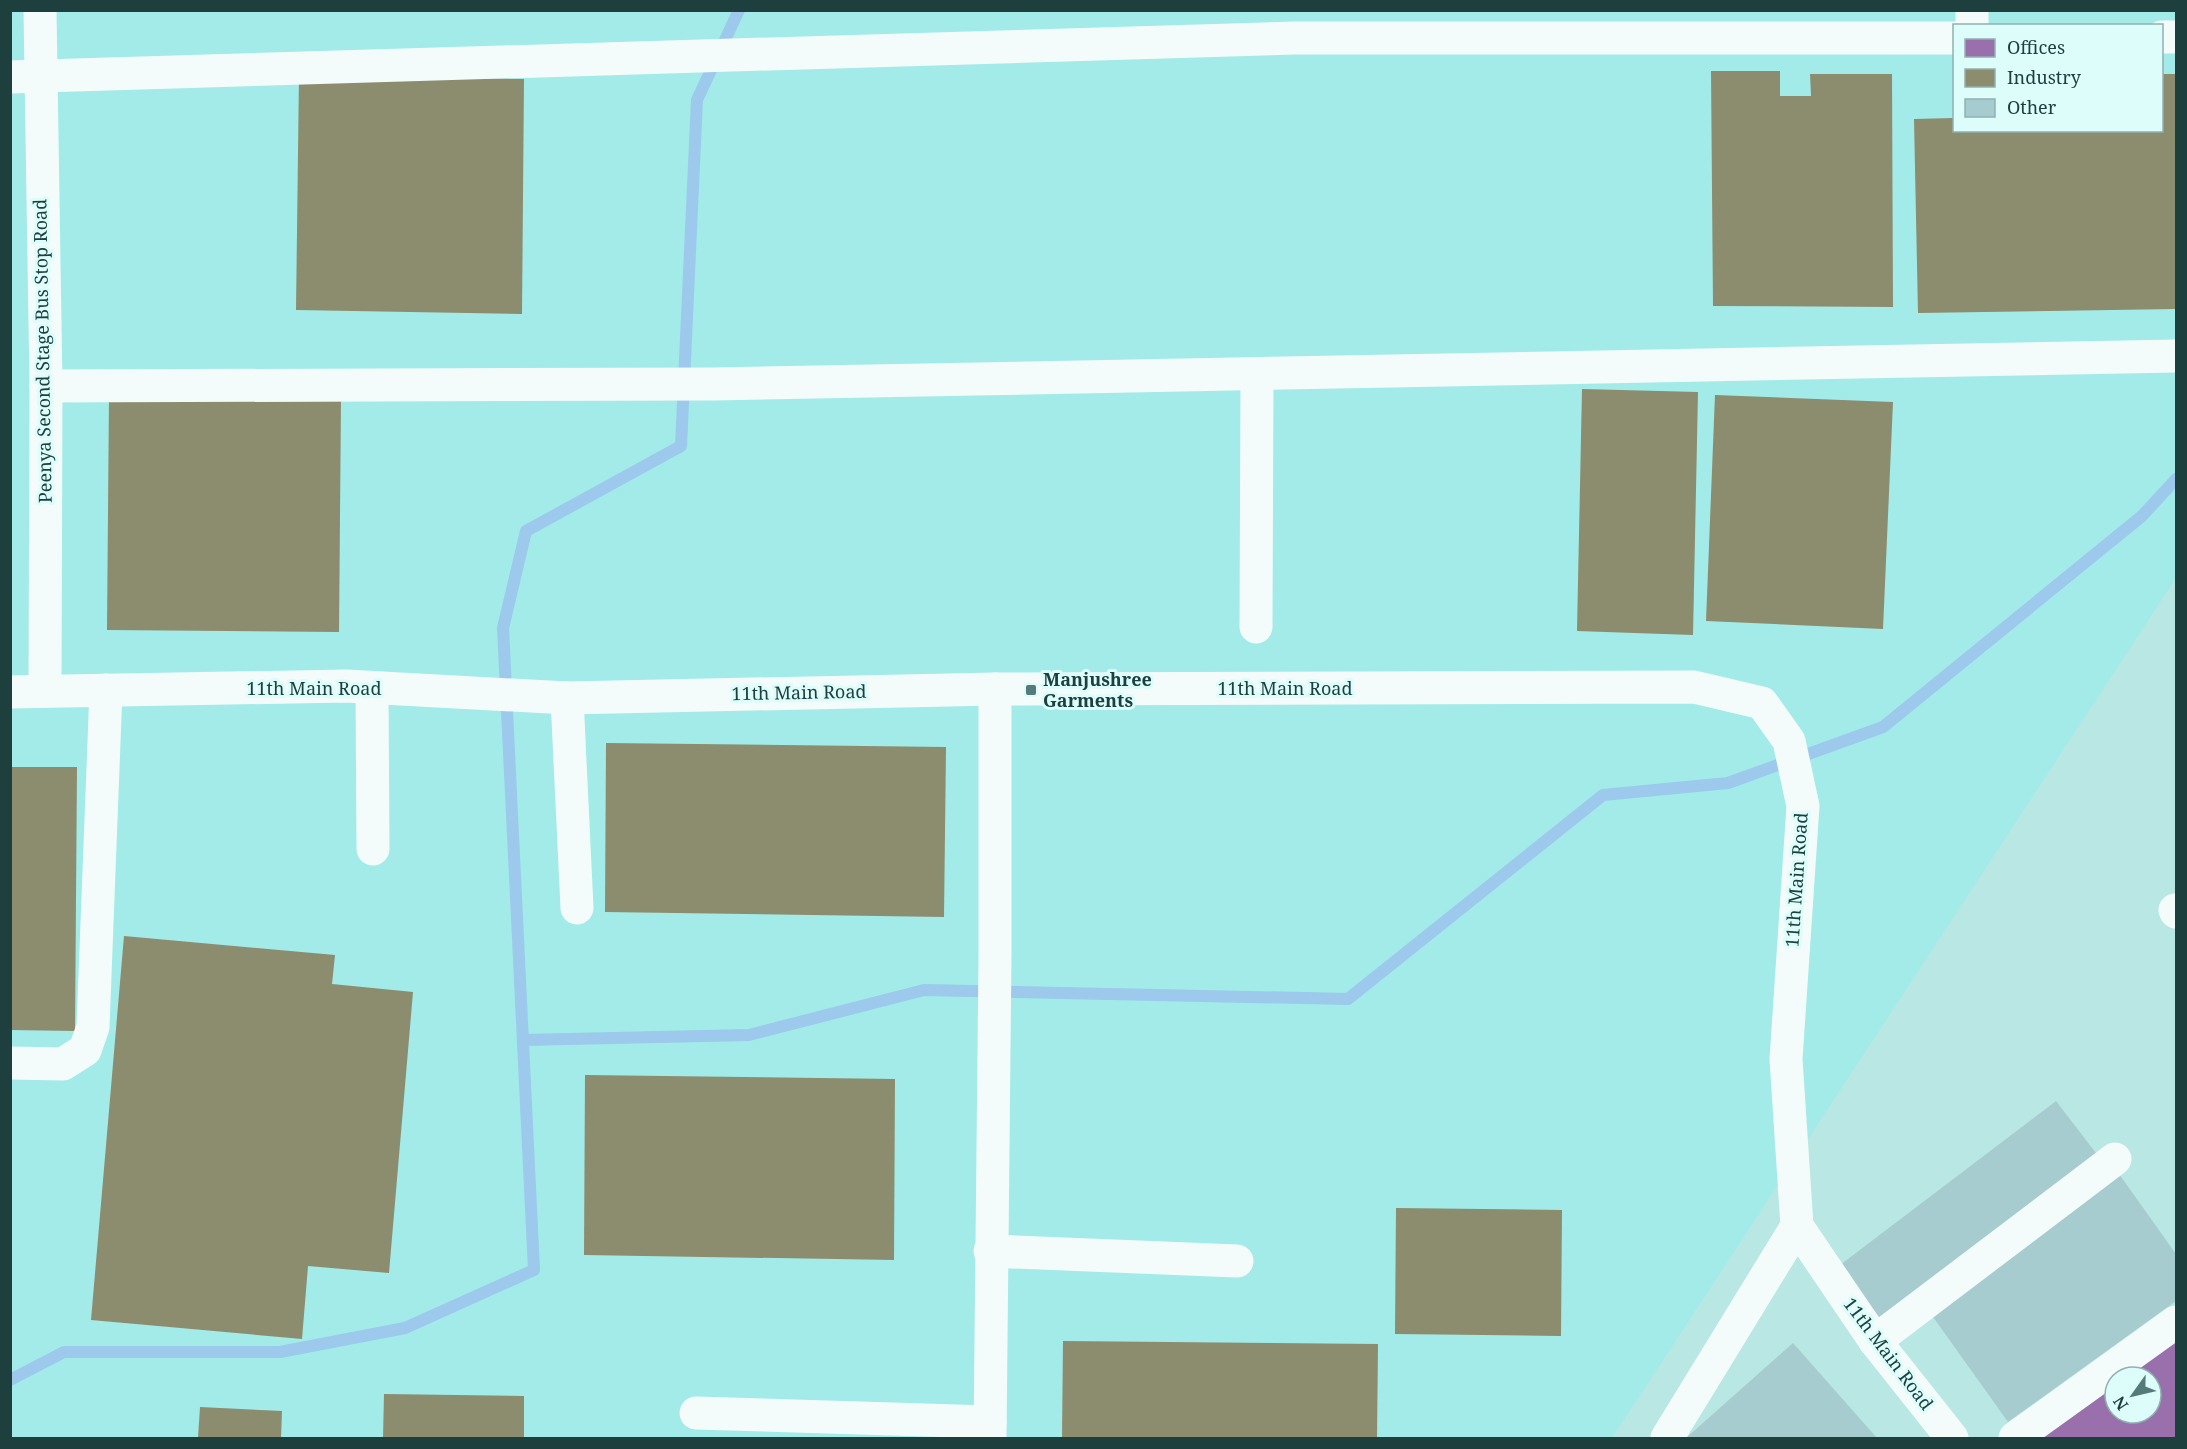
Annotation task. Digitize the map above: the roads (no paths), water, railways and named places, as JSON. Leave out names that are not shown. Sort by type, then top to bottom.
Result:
[{"type":"street","name":"Peenya Second Stage Bus Stop Road","points":[[39,10],[25,77],[46,386],[45,691]]},
{"type":"street","points":[[25,77],[1295,38],[1953,38]]},
{"type":"street","points":[[46,386],[714,384],[2176,356]]},
{"type":"street","points":[[1256,627],[1257,374]]},
{"type":"street","name":"11th Main Road","points":[[10,692],[372,688],[567,699],[995,689],[1694,687],[1762,703],[1789,741],[1803,806],[1786,1059],[1797,1226],[1875,1341],[1952,1438]]},
{"type":"street","points":[[372,688],[373,849]]},
{"type":"street","points":[[696,1413],[990,1430],[995,689]]},
{"type":"street","points":[[10,1063],[63,1064],[85,1050],[93,1027],[106,690]]},
{"type":"street","points":[[567,699],[576,908]]},
{"type":"street","points":[[1875,1341],[2115,1159]]},
{"type":"street","points":[[1667,1438],[1797,1226]]},
{"type":"street","points":[[990,1251],[1238,1261]]},
{"type":"street","points":[[2015,1438],[2176,1322]]},
{"type":"waterway","points":[[10,1380],[64,1352],[280,1352],[405,1328],[534,1270],[503,628],[526,531],[681,446],[697,100],[739,10]]},
{"type":"waterway","points":[[523,1040],[749,1035],[924,990],[1348,999],[1603,795],[1728,783],[1883,727],[2142,516],[2176,479]]},
{"type":"place","name":"Manjushree Garments","points":[[1031,690]]}]
